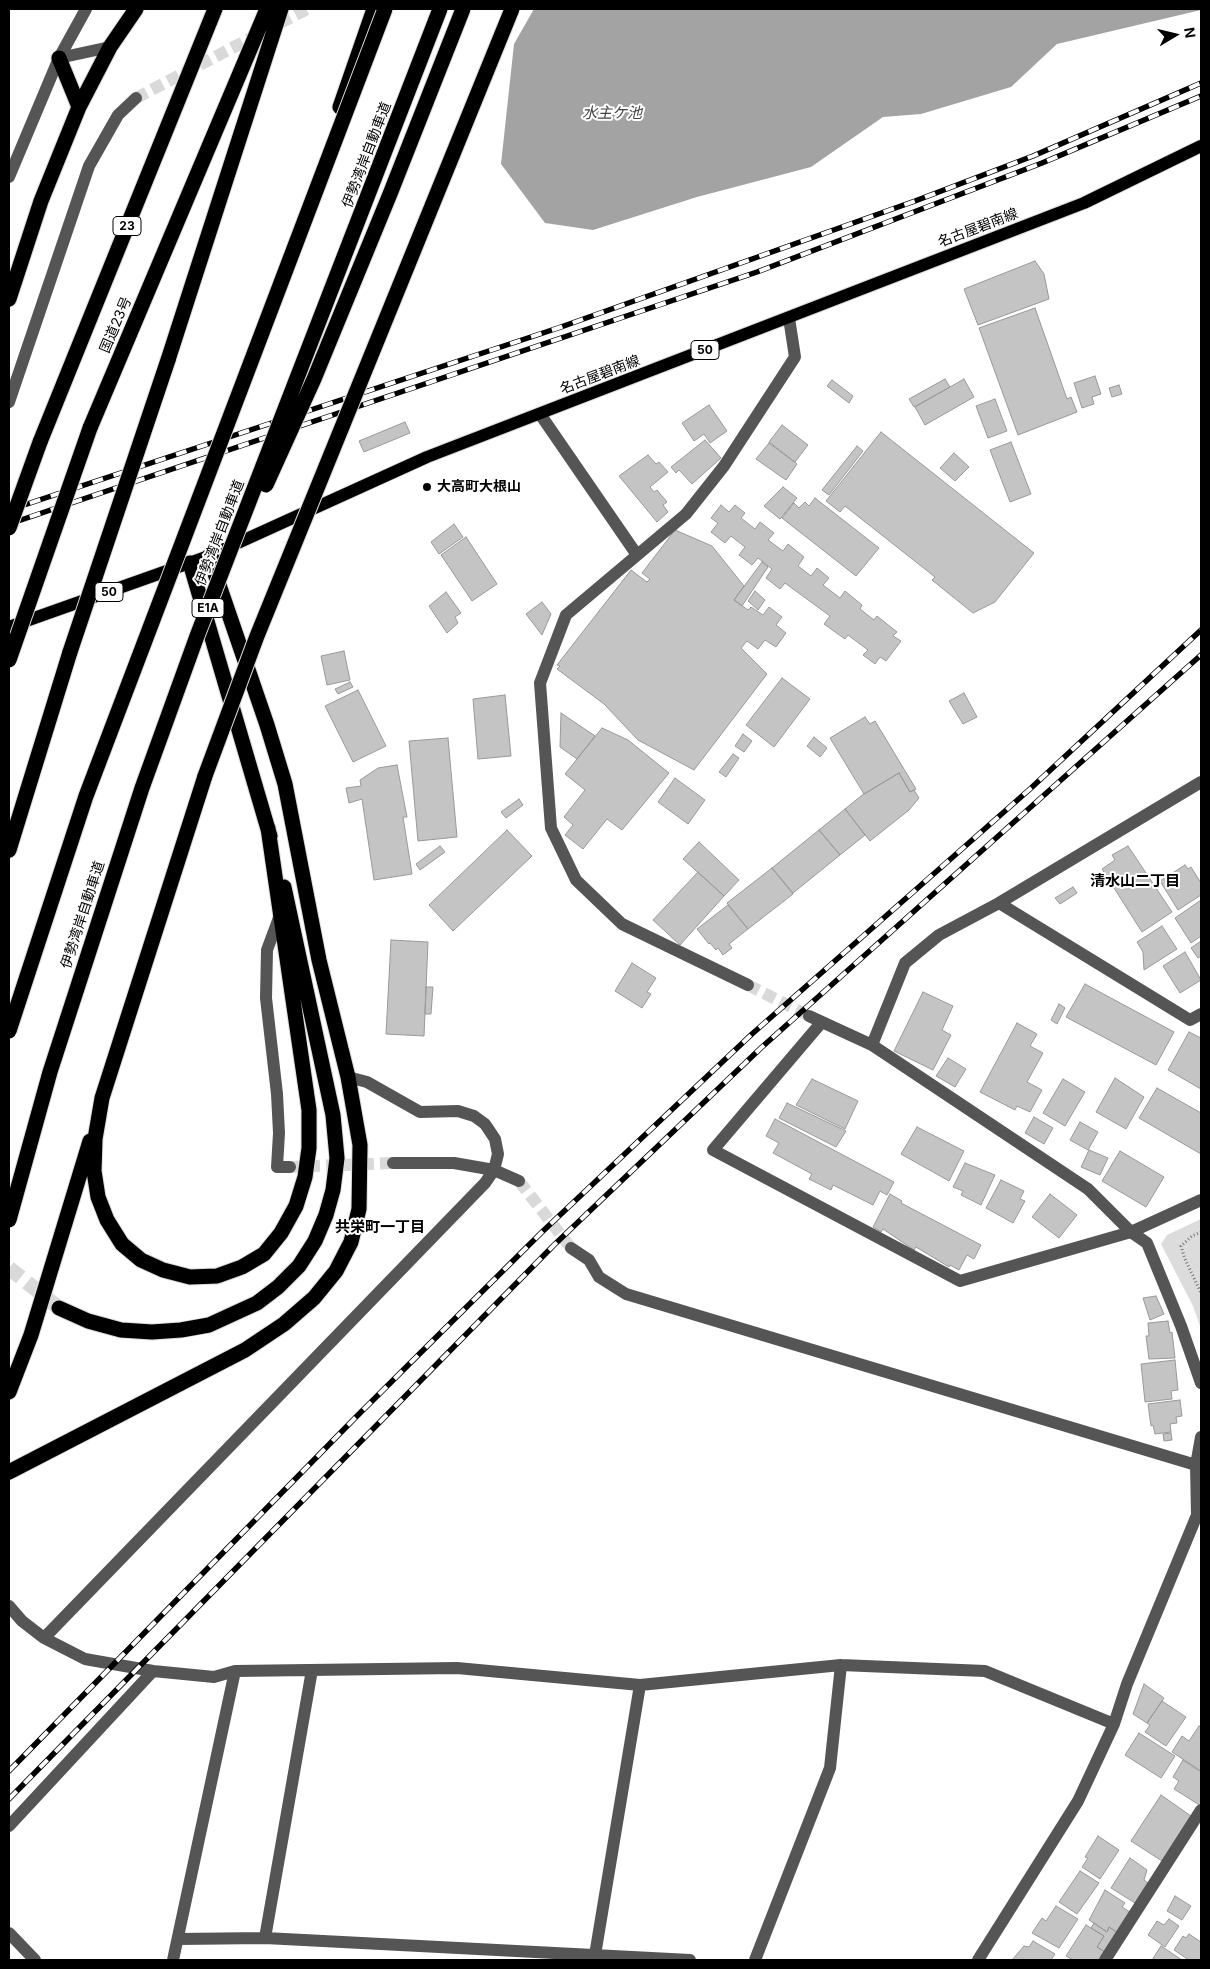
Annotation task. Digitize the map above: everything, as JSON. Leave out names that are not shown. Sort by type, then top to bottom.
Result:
[{"type":"highway","points":[[9,299],[41,201],[78,107],[110,46],[136,9]]},
{"type":"highway","name":"国道23号","points":[[9,528],[40,442],[214,9]]},
{"type":"highway","name":"国道23号","points":[[9,660],[90,428],[266,9]]},
{"type":"highway","points":[[9,850],[70,652],[168,360],[282,9]]},
{"type":"highway","points":[[276,298],[374,9]]},
{"type":"highway","points":[[9,1031],[86,796],[384,9]]},
{"type":"highway","name":"伊勢湾岸自動車道","points":[[9,1220],[50,1072],[98,920],[197,636],[440,9]]},
{"type":"highway","points":[[197,636],[314,379],[463,9]]},
{"type":"highway","points":[[9,1392],[31,1335],[102,1098],[205,776],[257,636],[512,9]]},
{"type":"highway","points":[[59,58],[78,107]]},
{"type":"highway","points":[[9,1472],[245,1350],[284,1324],[314,1298],[336,1271],[351,1242],[359,1209],[360,1145],[348,1077],[319,960],[284,784],[267,725],[209,556]]},
{"type":"highway","points":[[59,1308],[88,1321],[121,1330],[152,1332],[210,1325],[257,1303],[278,1287],[298,1266],[315,1241],[326,1215],[333,1190],[337,1158],[333,1115],[291,913],[190,563]]},
{"type":"highway","points":[[102,1098],[95,1138],[94,1171],[98,1197],[107,1220],[122,1244],[141,1260],[163,1270],[190,1276],[217,1276],[242,1267],[264,1254],[281,1234],[296,1206],[305,1178],[309,1148],[309,1110],[268,828]]},
{"type":"main road","name":"名古屋碧南線","points":[[9,627],[209,556],[427,458],[1084,202],[1201,146]]},
{"type":"street","points":[[9,177],[59,58],[86,9]]},
{"type":"street","points":[[59,58],[110,46]]},
{"type":"street","points":[[9,402],[88,166],[118,115],[136,98]]},
{"type":"street","points":[[748,984],[622,924],[576,880],[551,828],[540,684],[566,615],[686,514],[724,466],[795,357],[789,318]]},
{"type":"street","points":[[540,414],[637,555]]},
{"type":"street","points":[[872,1045],[905,963],[939,935],[999,902],[1201,782]]},
{"type":"street","points":[[999,902],[1190,1020],[1201,1014]]},
{"type":"street","points":[[280,915],[267,950],[266,998],[277,1094],[279,1133],[277,1168],[290,1167]]},
{"type":"street","points":[[809,1016],[872,1045],[1088,1189],[1131,1232],[1147,1243],[1181,1326],[1201,1384]]},
{"type":"street","points":[[821,1023],[713,1150],[960,1281],[1131,1232],[1201,1200]]},
{"type":"street","points":[[44,1638],[485,1183],[494,1170],[498,1154],[495,1139],[485,1124],[474,1116],[458,1111],[420,1112],[367,1082],[348,1077]]},
{"type":"street","points":[[393,1163],[454,1163],[494,1170],[518,1181]]},
{"type":"street","points":[[571,1248],[589,1260],[599,1277],[626,1294],[1196,1464]]},
{"type":"street","points":[[978,1960],[1078,1801],[1114,1724],[1127,1684],[1199,1516],[1196,1464],[1201,1437]]},
{"type":"street","points":[[9,1606],[22,1621],[44,1638],[85,1659],[153,1671],[214,1677],[235,1671],[457,1668],[640,1685],[841,1665],[986,1671],[1114,1724]]},
{"type":"street","points":[[756,1960],[830,1768],[841,1665]]},
{"type":"street","points":[[266,1938],[312,1670]]},
{"type":"street","points":[[9,1826],[153,1671]]},
{"type":"street","points":[[172,1960],[235,1671]]},
{"type":"street","points":[[594,1955],[640,1685]]},
{"type":"street","points":[[1106,1960],[1201,1810]]},
{"type":"street","points":[[9,1933],[35,1960]]},
{"type":"street","points":[[178,1939],[266,1938],[690,1960]]},
{"type":"path","points":[[1201,1232],[1192,1236],[1182,1246],[1185,1260],[1201,1293]]},
{"type":"shaded area","points":[[1201,1219],[1201,1329],[1193,1306],[1161,1244],[1167,1235]]},
{"type":"water","name":"水主ケ池","points":[[534,9],[1201,10],[1057,44],[1011,87],[921,114],[883,117],[811,167],[697,197],[593,230],[545,223],[501,164],[514,44]]},
{"type":"building","points":[[1035,261],[1044,274],[1049,299],[978,325],[964,289]]},
{"type":"building","points":[[1035,308],[1067,399],[1071,397],[1077,412],[1018,435],[979,328]]},
{"type":"building","points":[[1095,376],[1101,394],[1092,397],[1094,404],[1082,408],[1074,383]]},
{"type":"building","points":[[945,379],[950,387],[914,407],[909,399]]},
{"type":"building","points":[[964,379],[974,397],[925,425],[915,407]]},
{"type":"building","points":[[832,380],[853,396],[849,403],[827,386]]},
{"type":"building","points":[[1119,385],[1122,394],[1112,397],[1109,388]]},
{"type":"building","points":[[995,399],[1007,431],[988,438],[976,406]]},
{"type":"building","points":[[709,405],[727,431],[710,443],[704,434],[694,441],[682,423]]},
{"type":"building","points":[[405,422],[410,433],[364,452],[359,441]]},
{"type":"building","points":[[782,425],[808,445],[795,462],[769,442]]},
{"type":"building","points":[[881,432],[1034,553],[995,602],[973,613],[932,580],[935,577],[845,506],[840,512],[826,501]]},
{"type":"building","points":[[705,440],[721,458],[692,484],[679,470],[676,473],[671,467]]},
{"type":"building","points":[[1011,442],[1031,494],[1010,502],[990,450]]},
{"type":"building","points":[[769,443],[797,464],[786,480],[756,459]]},
{"type":"building","points":[[857,446],[863,451],[829,495],[822,490]]},
{"type":"building","points":[[954,453],[969,467],[955,481],[940,468]]},
{"type":"building","points":[[648,455],[656,464],[659,462],[668,472],[650,487],[654,492],[657,490],[667,502],[663,505],[668,512],[657,522],[619,476]]},
{"type":"building","points":[[783,487],[797,498],[780,519],[764,506]]},
{"type":"building","points":[[815,498],[879,548],[856,576],[782,518],[794,503],[799,508],[805,502],[809,506]]},
{"type":"building","points":[[721,505],[729,512],[735,505],[745,513],[741,518],[755,529],[760,522],[774,533],[768,540],[783,551],[788,544],[804,557],[798,566],[811,576],[817,568],[829,578],[823,585],[840,598],[845,591],[862,605],[860,609],[874,620],[877,616],[897,632],[893,636],[901,641],[886,661],[880,657],[875,664],[863,655],[868,650],[848,635],[845,639],[824,624],[830,616],[785,583],[780,589],[766,578],[772,569],[758,558],[752,565],[739,555],[745,547],[731,536],[725,543],[711,532],[718,523],[711,518]]},
{"type":"building","points":[[454,524],[463,537],[439,554],[431,542]]},
{"type":"building","points":[[675,530],[712,546],[744,586],[734,600],[748,610],[751,607],[763,615],[769,607],[782,617],[776,625],[786,633],[776,647],[765,640],[758,649],[747,641],[741,648],[767,674],[694,770],[638,740],[604,704],[557,669],[560,666],[557,665],[631,570],[647,582],[650,579],[642,573]]},
{"type":"building","points":[[466,537],[497,584],[472,601],[441,555]]},
{"type":"building","points":[[762,562],[768,567],[742,606],[734,600]]},
{"type":"building","points":[[755,591],[765,600],[758,610],[748,601]]},
{"type":"building","points":[[446,592],[461,613],[455,617],[458,623],[447,633],[429,606]]},
{"type":"building","points":[[542,602],[551,614],[542,635],[526,614]]},
{"type":"building","points":[[344,651],[350,680],[327,685],[321,656]]},
{"type":"building","points":[[782,678],[810,699],[774,747],[746,725]]},
{"type":"building","points":[[350,682],[353,687],[338,694],[335,689]]},
{"type":"building","points":[[358,690],[386,746],[353,762],[325,706]]},
{"type":"building","points":[[964,693],[977,717],[963,724],[949,701]]},
{"type":"building","points":[[505,695],[511,756],[478,759],[473,699]]},
{"type":"building","points":[[561,713],[595,736],[577,759],[560,747]]},
{"type":"building","points":[[865,717],[870,724],[875,721],[916,789],[910,792],[899,773],[864,794],[830,738]]},
{"type":"building","points":[[602,728],[628,740],[669,773],[622,830],[607,819],[583,849],[565,835],[573,825],[564,817],[585,790],[565,774]]},
{"type":"building","points":[[743,734],[752,741],[744,752],[735,746]]},
{"type":"building","points":[[814,737],[827,748],[820,757],[807,746]]},
{"type":"building","points":[[448,738],[457,837],[418,841],[409,741]]},
{"type":"building","points":[[733,754],[739,758],[726,777],[719,772]]},
{"type":"building","points":[[397,765],[407,817],[403,817],[412,874],[374,880],[362,799],[349,803],[346,788],[361,786],[360,780],[378,768]]},
{"type":"building","points":[[899,773],[910,792],[914,790],[919,798],[909,810],[870,841],[845,809],[861,796]]},
{"type":"building","points":[[675,778],[705,800],[688,824],[658,802]]},
{"type":"building","points":[[519,799],[523,805],[506,818],[501,812]]},
{"type":"building","points":[[845,809],[865,835],[840,855],[819,830]]},
{"type":"building","points":[[507,830],[532,856],[453,931],[429,905]]},
{"type":"building","points":[[819,830],[840,855],[793,893],[772,868]]},
{"type":"building","points":[[699,842],[739,880],[724,896],[683,859]]},
{"type":"building","points":[[440,846],[445,852],[420,870],[416,864]]},
{"type":"building","points":[[1128,846],[1172,912],[1142,932],[1102,869],[1115,860],[1112,855]]},
{"type":"building","points":[[1185,865],[1188,869],[1191,867],[1201,883],[1201,895],[1178,910],[1160,881]]},
{"type":"building","points":[[772,868],[793,894],[748,929],[727,903]]},
{"type":"building","points":[[698,872],[724,896],[680,945],[653,920]]},
{"type":"building","points":[[1073,887],[1077,893],[1060,904],[1055,898]]},
{"type":"building","points":[[1201,900],[1201,936],[1191,943],[1175,918]]},
{"type":"building","points":[[728,905],[748,929],[729,944],[732,948],[723,955],[718,948],[716,950],[709,944],[697,929]]},
{"type":"building","points":[[1162,926],[1177,949],[1144,970],[1143,952],[1137,942]]},
{"type":"building","points":[[391,940],[428,942],[424,1036],[386,1034]]},
{"type":"building","points":[[1201,941],[1201,956],[1198,958],[1191,948]]},
{"type":"building","points":[[1185,952],[1201,980],[1180,993],[1163,966]]},
{"type":"building","points":[[632,963],[656,978],[647,992],[651,994],[642,1008],[615,991]]},
{"type":"building","points":[[1085,984],[1174,1032],[1156,1065],[1066,1017]]},
{"type":"building","points":[[426,987],[433,987],[431,1014],[425,1014]]},
{"type":"building","points":[[923,992],[953,1006],[942,1030],[951,1035],[933,1070],[894,1051]]},
{"type":"building","points":[[1059,1004],[1065,1008],[1057,1024],[1051,1020]]},
{"type":"building","points":[[1017,1023],[1037,1034],[1030,1046],[1043,1053],[1027,1082],[1042,1090],[1030,1112],[1017,1106],[1015,1110],[980,1092]]},
{"type":"building","points":[[1189,1032],[1201,1038],[1201,1089],[1168,1070]]},
{"type":"building","points":[[948,1058],[966,1069],[955,1087],[936,1076]]},
{"type":"building","points":[[1115,1078],[1144,1097],[1126,1129],[1096,1112]]},
{"type":"building","points":[[812,1079],[858,1101],[845,1129],[796,1105]]},
{"type":"building","points":[[1063,1079],[1085,1092],[1065,1126],[1043,1113]]},
{"type":"building","points":[[1157,1088],[1201,1113],[1201,1154],[1139,1118]]},
{"type":"building","points":[[787,1103],[846,1131],[836,1147],[779,1118]]},
{"type":"building","points":[[1034,1117],[1053,1128],[1044,1144],[1025,1133]]},
{"type":"building","points":[[775,1119],[894,1182],[887,1195],[880,1191],[873,1205],[833,1185],[831,1190],[809,1179],[812,1174],[773,1153],[779,1143],[766,1136]]},
{"type":"building","points":[[1080,1122],[1098,1132],[1088,1150],[1070,1140]]},
{"type":"building","points":[[917,1127],[964,1151],[949,1181],[901,1154]]},
{"type":"building","points":[[1089,1150],[1108,1158],[1100,1175],[1081,1167]]},
{"type":"building","points":[[1120,1151],[1164,1177],[1146,1207],[1102,1181]]},
{"type":"building","points":[[965,1163],[995,1175],[981,1205],[961,1195],[963,1191],[953,1187]]},
{"type":"building","points":[[1001,1180],[1024,1191],[1020,1199],[1025,1201],[1013,1223],[986,1208]]},
{"type":"building","points":[[890,1194],[902,1201],[901,1203],[981,1245],[974,1259],[967,1255],[959,1270],[950,1265],[949,1267],[916,1247],[914,1250],[883,1229],[881,1232],[873,1227]]},
{"type":"building","points":[[1050,1194],[1077,1215],[1059,1238],[1032,1217]]},
{"type":"building","points":[[1156,1296],[1164,1314],[1150,1320],[1143,1298]]},
{"type":"building","points":[[1168,1321],[1170,1333],[1172,1332],[1175,1358],[1149,1359],[1146,1336],[1149,1336],[1148,1323]]},
{"type":"building","points":[[1175,1360],[1178,1390],[1171,1391],[1172,1399],[1145,1402],[1141,1364]]},
{"type":"building","points":[[1180,1400],[1182,1416],[1176,1417],[1177,1423],[1170,1424],[1171,1432],[1155,1434],[1153,1425],[1151,1426],[1148,1404]]},
{"type":"building","points":[[1171,1433],[1172,1440],[1164,1441],[1163,1434]]},
{"type":"building","points":[[1144,1684],[1164,1698],[1147,1723],[1133,1714]]},
{"type":"building","points":[[1162,1701],[1186,1717],[1166,1746],[1145,1732],[1150,1725],[1147,1723]]},
{"type":"building","points":[[1199,1726],[1201,1727],[1201,1771],[1172,1752],[1182,1736],[1189,1741]]},
{"type":"building","points":[[1139,1733],[1175,1756],[1161,1778],[1125,1755]]},
{"type":"building","points":[[1183,1760],[1201,1772],[1201,1806],[1174,1789],[1179,1781],[1173,1777]]},
{"type":"building","points":[[1161,1795],[1191,1816],[1162,1861],[1131,1841]]},
{"type":"building","points":[[1098,1836],[1119,1850],[1100,1879],[1082,1867],[1088,1858],[1085,1857]]},
{"type":"building","points":[[1130,1858],[1147,1870],[1144,1880],[1148,1883],[1135,1903],[1111,1888]]},
{"type":"building","points":[[1080,1871],[1099,1883],[1077,1914],[1059,1902]]},
{"type":"building","points":[[1105,1890],[1125,1903],[1122,1907],[1133,1914],[1117,1932],[1109,1927],[1107,1932],[1089,1920]]},
{"type":"building","points":[[1175,1896],[1191,1906],[1182,1920],[1167,1911]]},
{"type":"building","points":[[1056,1906],[1078,1919],[1059,1948],[1032,1933],[1042,1918],[1046,1921]]},
{"type":"building","points":[[1169,1919],[1179,1926],[1165,1947],[1148,1935],[1157,1921],[1164,1925]]},
{"type":"building","points":[[1094,1923],[1107,1932],[1109,1927],[1120,1935],[1108,1954],[1097,1947],[1104,1936],[1091,1928]]},
{"type":"building","points":[[1086,1925],[1104,1936],[1097,1947],[1108,1954],[1104,1960],[1073,1960],[1066,1956]]},
{"type":"building","points":[[1189,1934],[1201,1942],[1201,1960],[1189,1960],[1174,1950],[1183,1936],[1186,1938]]},
{"type":"building","points":[[1033,1941],[1055,1954],[1051,1960],[1012,1960],[1024,1946],[1029,1947]]},
{"type":"building","points":[[1161,1946],[1182,1960],[1152,1960]]},
{"type":"tunnel","points":[[136,98],[307,9]]},
{"type":"tunnel","points":[[748,985],[809,1016]]},
{"type":"tunnel","points":[[290,1167],[393,1163]]},
{"type":"tunnel","points":[[519,1181],[571,1248]]},
{"type":"tunnel","points":[[9,1268],[59,1308]]},
{"type":"railway","points":[[9,510],[561,327],[915,201],[1033,156],[1201,83]]},
{"type":"railway","points":[[9,524],[757,272],[1042,163],[1201,96]]},
{"type":"railway","points":[[9,1771],[356,1417],[542,1232],[752,1034],[1030,789],[1201,630]]},
{"type":"railway","points":[[9,1799],[554,1245],[762,1047],[1201,655]]},
{"type":"place","name":"大高町大根山","points":[[427,487]]},
{"type":"district","name":"清水山二丁目","points":[[1135,881]]},
{"type":"district","name":"共栄町一丁目","points":[[380,1227]]}]
